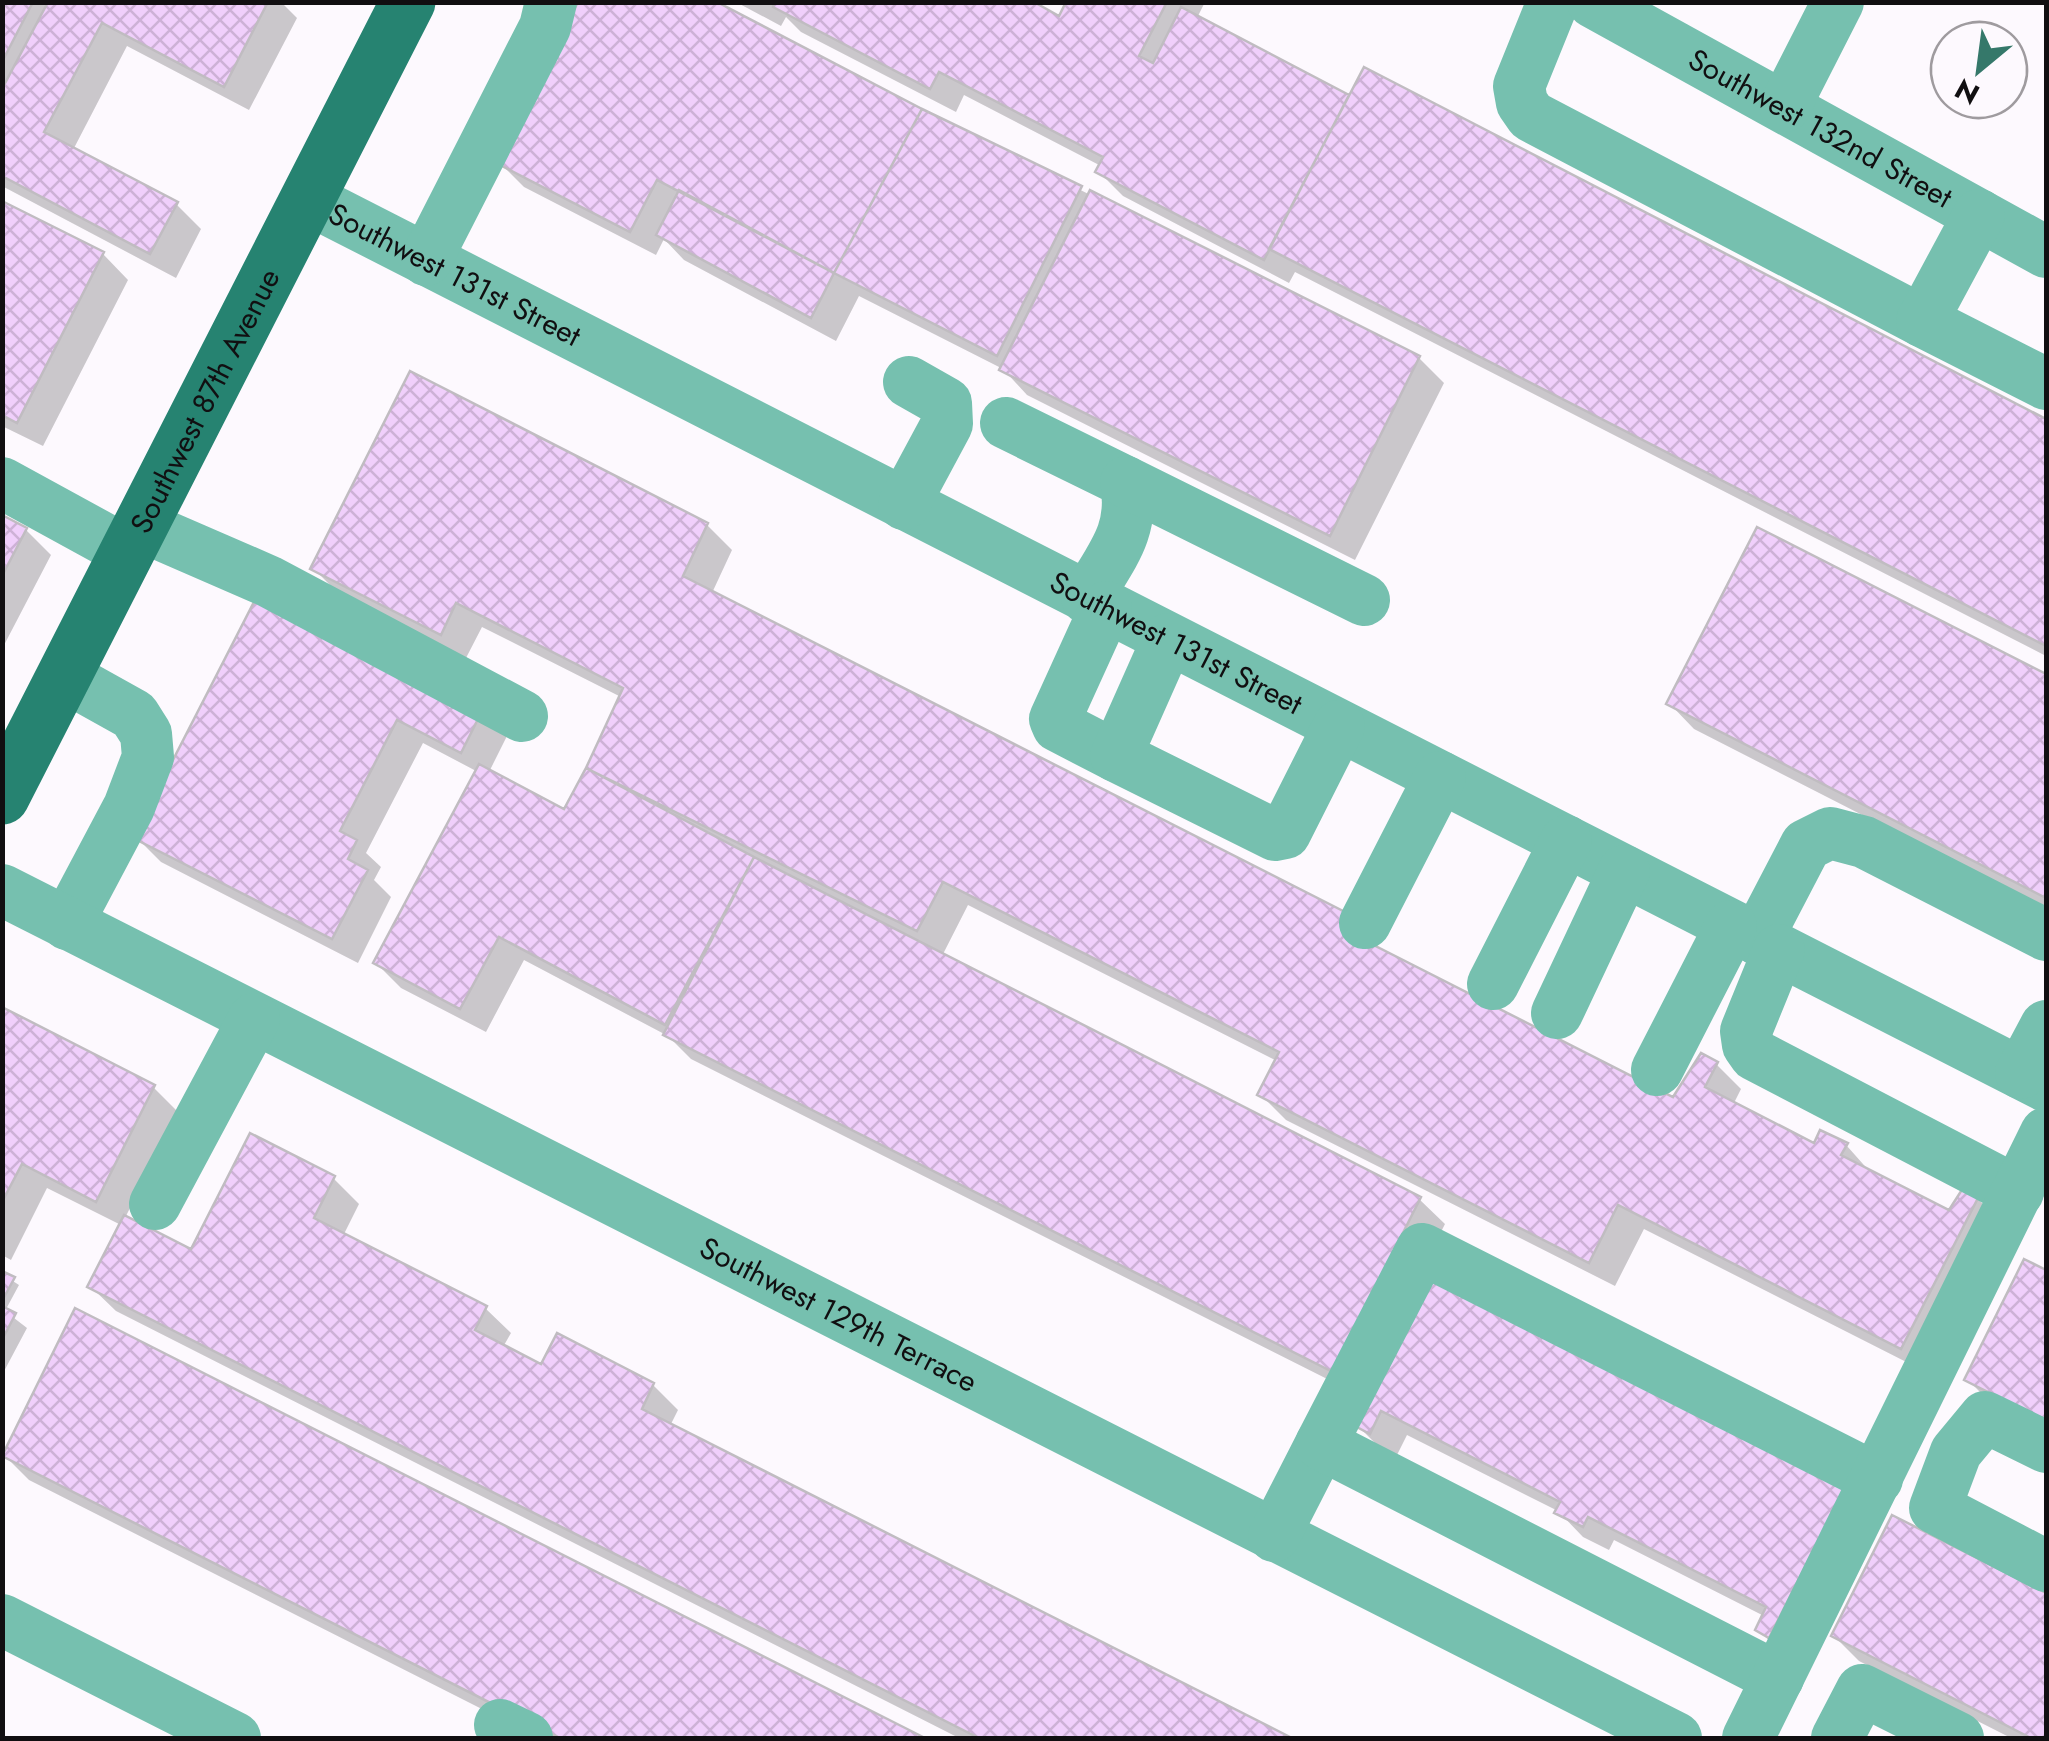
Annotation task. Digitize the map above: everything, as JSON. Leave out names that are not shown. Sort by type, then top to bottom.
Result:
[{"type":"main road","name":"Southwest 87th Avenue","points":[[2,797],[408,2]]},
{"type":"street","points":[[426,260],[545,27],[551,2]]},
{"type":"street","points":[[1554,2],[1520,86],[1522,103],[1531,116],[2046,384]]},
{"type":"street","name":"Southwest 132nd Street","points":[[1593,2],[2046,252]]},
{"type":"street","points":[[1786,106],[1838,2]]},
{"type":"street","points":[[1858,146],[2046,210]]},
{"type":"street","name":"Southwest 131st Street","points":[[308,199],[2034,1080]]},
{"type":"street","points":[[1922,320],[1979,215]]},
{"type":"street","points":[[904,504],[947,424],[946,403],[909,382]]},
{"type":"street","points":[[1006,424],[1364,600]]},
{"type":"street","points":[[2,482],[135,539],[268,580],[522,716]]},
{"type":"street","points":[[1126,482],[1128,527],[1055,719],[1058,726],[1275,835],[1285,833],[1338,726]]},
{"type":"street","points":[[1116,756],[1168,639]]},
{"type":"street","points":[[64,676],[134,715],[146,734],[148,758],[129,806],[67,924]]},
{"type":"street","points":[[1365,923],[1440,777]]},
{"type":"street","points":[[1657,1070],[1756,938],[1806,844],[1830,833],[1864,842],[2046,934]]},
{"type":"street","points":[[1494,984],[1566,842]]},
{"type":"street","points":[[1557,1013],[1624,871]]},
{"type":"street","name":"Southwest 129th Terrace","points":[[2,890],[1676,1738]]},
{"type":"street","points":[[1756,938],[1746,1032],[1748,1045],[1756,1055],[2018,1192]]},
{"type":"street","points":[[156,1204],[254,1019]]},
{"type":"street","points":[[2034,1080],[2046,1026]]},
{"type":"street","points":[[1748,1738],[2046,1133]]},
{"type":"street","points":[[1274,1536],[1422,1249],[1877,1479]]},
{"type":"street","points":[[2046,1448],[1985,1417],[1956,1452],[1934,1508],[2046,1566]]},
{"type":"street","points":[[1322,1444],[1778,1678]]},
{"type":"street","points":[[2,1620],[235,1738]]},
{"type":"street","points":[[1837,1738],[1862,1690],[1958,1738]]},
{"type":"building","points":[[2,2],[33,2],[2,62]]},
{"type":"building","points":[[48,2],[268,2],[224,87],[102,23],[44,132],[178,202],[150,254],[2,176],[2,89]]},
{"type":"building","points":[[578,2],[717,2],[922,109],[834,273],[657,180],[630,232],[496,163]]},
{"type":"building","points":[[775,2],[1034,2],[1059,16],[1066,2],[1167,2],[1139,56],[1153,63],[1181,7],[1349,95],[1264,260],[1095,172],[1103,157],[939,72],[930,89],[773,7]]},
{"type":"building","points":[[1364,67],[2046,419],[2046,646],[1269,249]]},
{"type":"building","points":[[922,109],[1082,186],[997,356],[834,273]]},
{"type":"building","points":[[679,190],[834,273],[811,318],[656,235]]},
{"type":"building","points":[[1090,190],[1420,356],[1330,536],[999,370]]},
{"type":"building","points":[[2,201],[104,252],[17,423],[2,415]]},
{"type":"building","points":[[410,371],[708,523],[683,576],[1349,914],[1342,929],[1673,1097],[1701,1053],[1718,1062],[1705,1087],[1814,1143],[1820,1130],[1848,1143],[1841,1155],[1949,1210],[1963,1188],[1979,1196],[1901,1349],[1618,1205],[1589,1263],[1257,1095],[1279,1052],[943,882],[917,931],[586,768],[623,688],[456,603],[441,635],[310,569]]},
{"type":"building","points":[[2,515],[27,528],[2,576]]},
{"type":"building","points":[[1757,527],[2046,674],[2046,898],[1666,704]]},
{"type":"building","points":[[258,594],[483,709],[461,753],[397,720],[340,831],[357,840],[348,859],[368,870],[332,939],[133,838]]},
{"type":"building","points":[[479,764],[564,809],[586,768],[754,857],[665,1025],[499,937],[460,1009],[373,963]]},
{"type":"building","points":[[754,857],[1421,1197],[1333,1372],[663,1035]]},
{"type":"building","points":[[2,1007],[155,1085],[96,1202],[22,1164],[2,1202]]},
{"type":"building","points":[[250,1133],[335,1176],[314,1218],[487,1306],[475,1330],[541,1364],[557,1333],[654,1383],[642,1409],[1292,1738],[979,1738],[87,1287],[124,1215],[191,1249]]},
{"type":"building","points":[[2024,1259],[2046,1270],[2046,1421],[1964,1380]]},
{"type":"building","points":[[2,1271],[15,1277],[2,1301]]},
{"type":"building","points":[[1431,1276],[1846,1486],[1769,1638],[1755,1630],[1766,1607],[1588,1517],[1583,1527],[1554,1513],[1560,1502],[1381,1411],[1370,1434],[1355,1426]]},
{"type":"building","points":[[2,1306],[16,1313],[2,1340]]},
{"type":"building","points":[[75,1308],[925,1738],[560,1738],[2,1456]]},
{"type":"building","points":[[1892,1515],[2046,1593],[2046,1738],[2031,1738],[1831,1636]]}]
